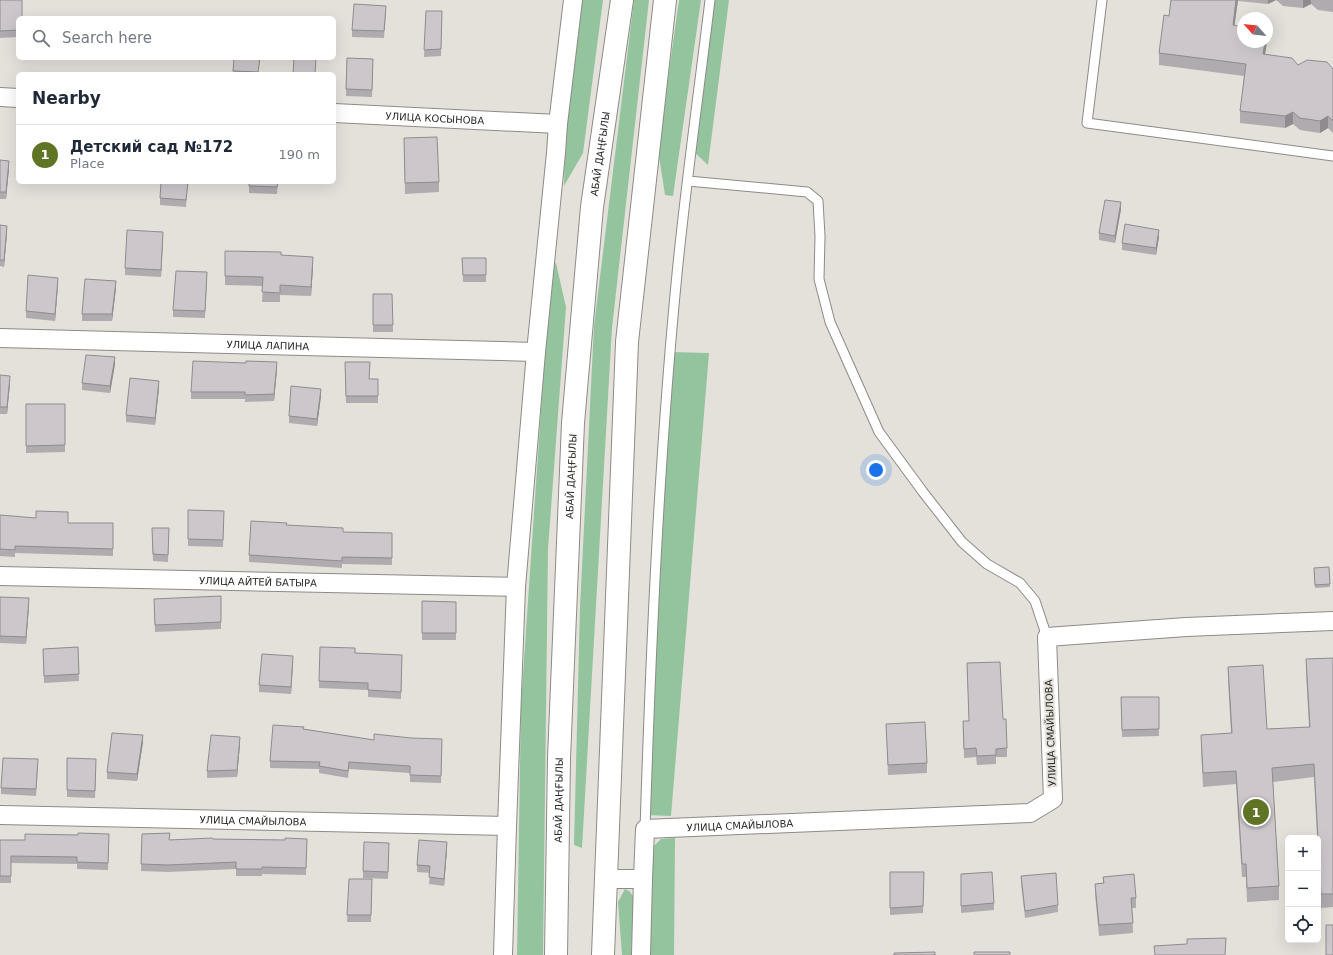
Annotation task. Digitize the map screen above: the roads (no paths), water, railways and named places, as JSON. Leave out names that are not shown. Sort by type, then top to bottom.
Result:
[{"type":"main road","name":"АБАЙ ДАҢҒЫЛЫ","points":[[556,955],[559,758],[573,422],[592,207],[622,0]]},
{"type":"main road","points":[[603,955],[626,342],[665,0]]},
{"type":"street","points":[[503,955],[516,588],[536,352],[558,124],[573,0]]},
{"type":"street","points":[[0,97],[16,98]]},
{"type":"street","name":"УЛИЦА КОСЫНОВА","points":[[336,113],[558,124]]},
{"type":"street","name":"УЛИЦА ЛАПИНА","points":[[0,338],[536,352]]},
{"type":"street","name":"УЛИЦА АЙТЕЙ БАТЫРА","points":[[0,576],[516,588]]},
{"type":"street","points":[[1047,637],[1186,627],[1333,621]]},
{"type":"street","name":"УЛИЦА СМАЙЫЛОВА","points":[[645,829],[1030,813],[1053,799],[1047,637]]},
{"type":"street","name":"УЛИЦА СМАЙЫЛОВА","points":[[0,815],[507,826]]},
{"type":"street","points":[[641,955],[645,829]]},
{"type":"street","points":[[605,879],[643,879]]},
{"type":"lane","points":[[645,829],[652,644],[662,463],[677,275],[710,0]]},
{"type":"lane","points":[[1102,0],[1087,122],[1333,156]]},
{"type":"lane","points":[[688,181],[807,192],[818,201],[820,236],[819,279],[830,322],[879,432],[962,542],[987,564],[1020,583],[1035,601],[1047,637]]},
{"type":"place","name":"Детский сад №172","points":[[1256,812]]}]
